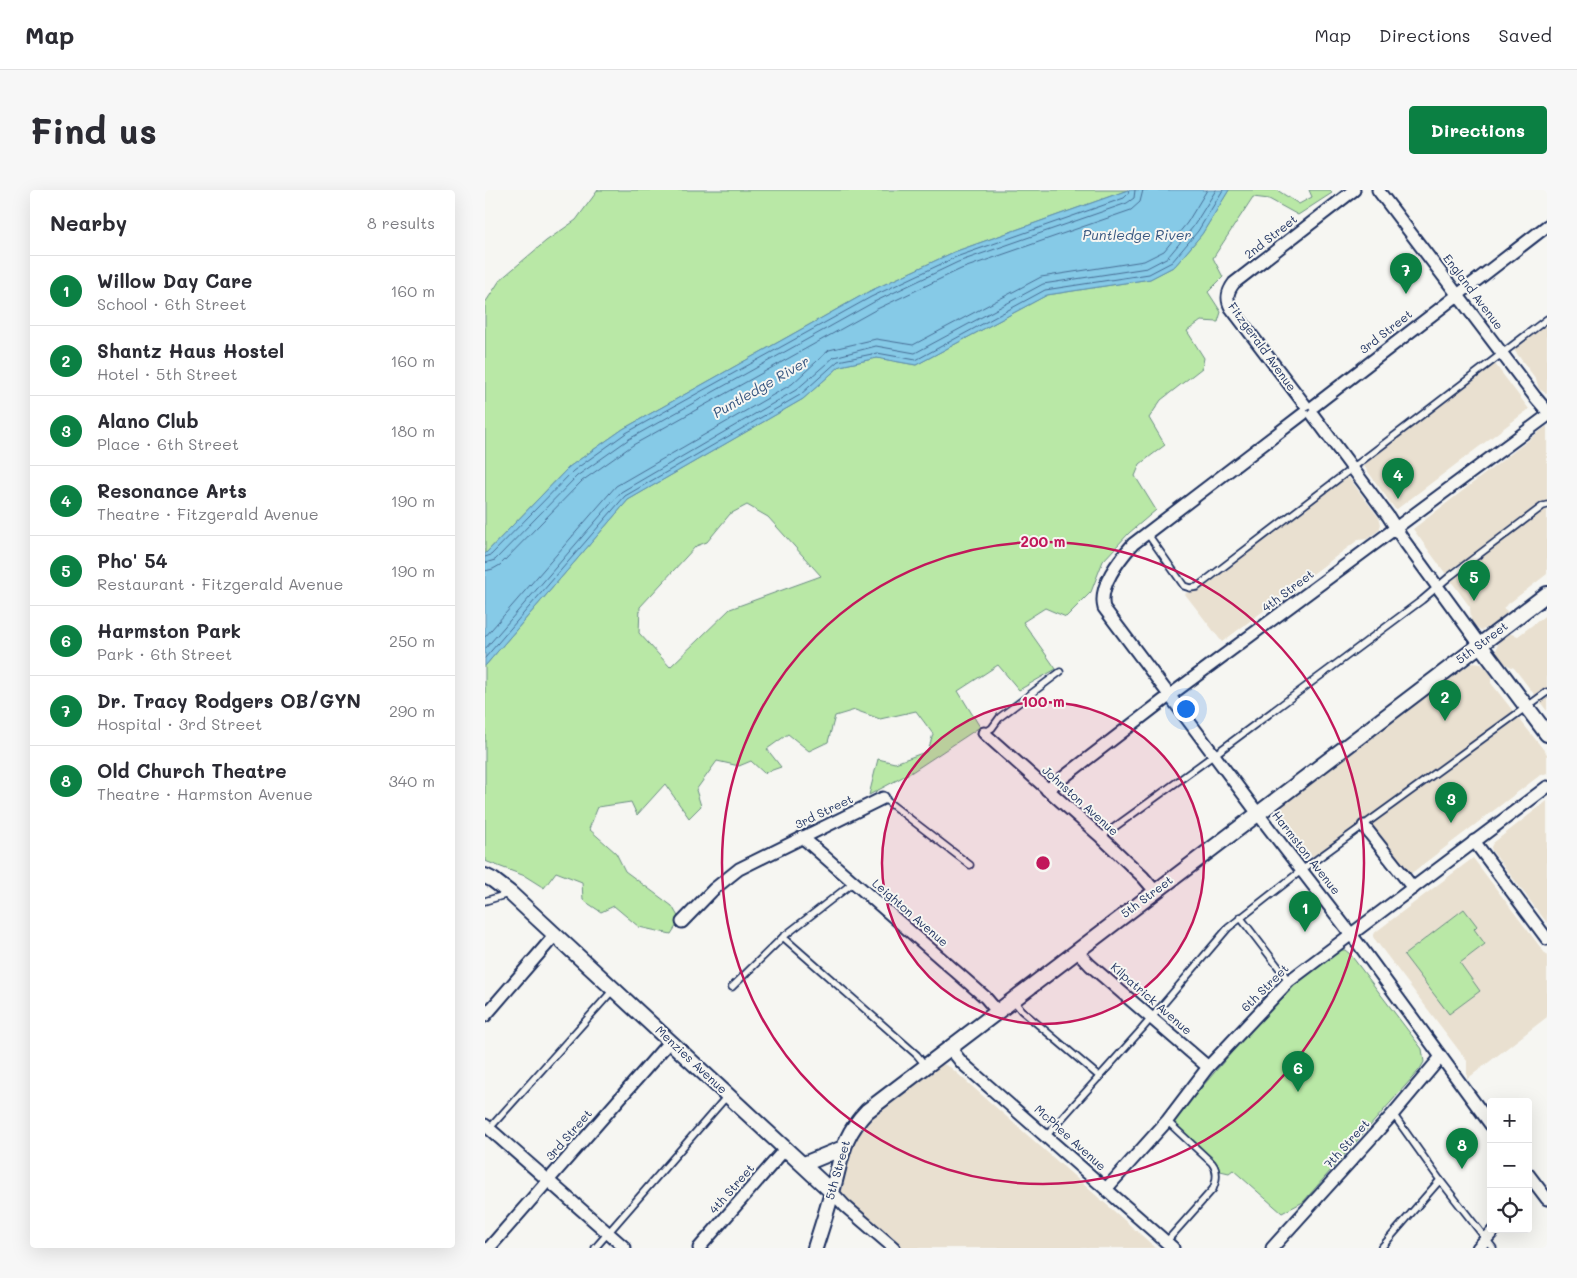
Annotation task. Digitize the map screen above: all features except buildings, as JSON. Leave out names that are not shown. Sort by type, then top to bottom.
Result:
[{"type":"street","name":"2nd Street","points":[[1230,288],[1354,190]]},
{"type":"street","name":"England Avenue","points":[[1378,190],[1547,411]]},
{"type":"street","name":"3rd Street","points":[[1102,597],[1120,560],[1133,544],[1547,226]]},
{"type":"street","name":"Fitzgerald Avenue","points":[[1230,288],[1227,296],[1231,308],[1353,469],[1437,587],[1547,734]]},
{"type":"street","name":"4th Street","points":[[1047,790],[1169,696],[1547,416]]},
{"type":"street","name":"5th Street","points":[[815,1248],[843,1148],[852,1128],[867,1111],[1547,594]]},
{"type":"street","name":"Harmston Avenue","points":[[1102,597],[1104,608],[1351,934],[1487,1120]]},
{"type":"street","name":"Johnston Avenue","points":[[984,733],[1101,837],[1155,891]]},
{"type":"street","name":"6th Street","points":[[1106,1189],[1167,1122],[1208,1067],[1289,981],[1547,787]]},
{"type":"street","name":"3rd Street","points":[[682,922],[713,888],[739,869],[883,798]]},
{"type":"street","points":[[1364,826],[1413,888]]},
{"type":"street","name":"Leighton Avenue","points":[[802,838],[985,997],[997,1011]]},
{"type":"street","points":[[1474,841],[1547,939]]},
{"type":"street","name":"Menzies Avenue","points":[[485,876],[510,893],[804,1164],[845,1206],[894,1248]]},
{"type":"street","points":[[485,1016],[555,935]]},
{"type":"street","name":"Kilpatrick Avenue","points":[[1077,951],[1090,965],[1208,1067]]},
{"type":"street","name":"3rd Street","points":[[489,1248],[670,1041]]},
{"type":"street","name":"McPhee Avenue","points":[[950,1048],[962,1063],[1047,1135],[1169,1245]]},
{"type":"street","name":"7th Street","points":[[1272,1248],[1393,1114],[1440,1058]]},
{"type":"street","points":[[487,1127],[625,1248]]},
{"type":"street","name":"4th Street","points":[[699,1248],[786,1148]]},
{"type":"street","points":[[804,1164],[843,1148]]},
{"type":"street","points":[[1532,1190],[1547,1199]]},
{"type":"street","points":[[1479,1248],[1490,1243]]},
{"type":"lane","points":[[1147,533],[1184,586],[1190,588],[1197,587],[1547,319]]},
{"type":"lane","points":[[1101,837],[1214,755],[1543,506],[1547,505]]},
{"type":"lane","points":[[984,733],[992,728],[1000,717],[1060,672]]},
{"type":"lane","points":[[1047,1135],[1101,1077],[1228,928],[1302,870],[1547,692]]},
{"type":"lane","points":[[883,798],[971,865]]},
{"type":"lane","points":[[732,987],[783,937],[854,882]]},
{"type":"lane","points":[[485,900],[510,893]]},
{"type":"lane","points":[[1241,917],[1289,981]]},
{"type":"lane","points":[[783,937],[911,1049],[926,1066]]},
{"type":"lane","points":[[487,1127],[614,989]]},
{"type":"lane","points":[[1013,999],[1021,1010],[1101,1077]]},
{"type":"lane","points":[[595,1248],[729,1095]]},
{"type":"lane","points":[[1393,1114],[1440,1180],[1490,1243]]},
{"type":"lane","points":[[1167,1122],[1211,1163],[1216,1170],[1217,1180],[1213,1190],[1169,1245]]},
{"type":"lane","points":[[1381,1248],[1440,1180]]},
{"type":"shaded area","points":[[1547,319],[1547,394],[1539,389],[1536,379],[1511,346]]},
{"type":"shaded area","points":[[1492,360],[1529,409],[1395,509],[1361,462]]},
{"type":"shaded area","points":[[1547,426],[1547,574],[1503,608],[1507,611],[1507,614],[1491,627],[1481,630],[1471,621],[1470,607],[1413,529]]},
{"type":"shaded area","points":[[1346,474],[1379,518],[1381,524],[1379,530],[1367,539],[1358,540],[1222,642],[1185,594]]},
{"type":"shaded area","points":[[1547,614],[1547,711],[1514,668],[1503,663],[1496,651],[1499,641],[1508,633],[1518,636]]},
{"type":"shaded area","points":[[1473,663],[1481,664],[1489,671],[1491,683],[1547,754],[1547,773],[1539,776],[1405,878],[1364,826],[1316,861],[1276,818],[1275,811],[1277,807],[1286,799],[1294,797],[1444,683],[1448,676],[1460,667],[1462,669]]},
{"type":"shaded area","points":[[1547,801],[1547,923],[1492,851],[1491,847],[1493,843]]},
{"type":"shaded area","points":[[1473,858],[1547,956],[1547,1017],[1467,1079],[1467,1061],[1373,937],[1373,934]]},
{"type":"shaded area","points":[[943,1064],[950,1067],[1156,1248],[899,1248],[843,1196],[841,1189],[849,1152],[854,1138],[868,1118],[938,1065]]},
{"type":"green space","points":[[598,190],[1128,190],[954,252],[868,292],[623,429],[569,467],[485,554],[485,303],[500,280],[546,241],[576,220]]},
{"type":"green space","points":[[1229,190],[1277,190],[1299,204],[1312,197],[1309,190],[1330,190],[1332,193],[1298,215],[1269,199],[1253,197],[1213,258],[1223,277],[1208,292],[1221,312],[1218,322],[1201,321],[1187,331],[1204,358],[1202,368],[1161,400],[1149,418],[1165,445],[1140,464],[1135,476],[1156,510],[1129,533],[1103,561],[1091,592],[1066,617],[1045,608],[1023,622],[1056,669],[1019,690],[998,665],[958,691],[980,727],[912,772],[869,795],[878,759],[895,763],[928,751],[933,734],[916,711],[880,719],[855,710],[835,716],[828,742],[809,751],[788,734],[767,749],[781,767],[764,773],[751,761],[739,766],[717,761],[696,790],[701,806],[689,818],[665,784],[637,815],[631,802],[598,807],[589,829],[616,853],[625,871],[672,906],[680,920],[671,934],[639,927],[614,906],[601,912],[583,900],[582,882],[556,872],[544,888],[525,876],[485,861],[485,666],[628,500],[803,399],[840,366],[877,358],[916,365],[1047,295],[1150,279],[1175,266],[1202,234]],"holes":[[[747,505],[768,517],[821,576],[730,609],[670,667],[639,633],[640,607],[696,546],[707,542],[730,514]]]},
{"type":"green space","points":[[1464,909],[1477,926],[1474,929],[1485,944],[1460,963],[1480,991],[1449,1014],[1404,955]]},
{"type":"green space","points":[[1340,950],[1345,950],[1350,954],[1422,1049],[1424,1062],[1420,1069],[1303,1202],[1282,1213],[1233,1170],[1229,1173],[1216,1170],[1174,1128],[1174,1120],[1237,1046],[1301,978]]},
{"type":"water","name":"Puntledge River","points":[[1128,190],[1229,190],[1202,234],[1175,266],[1150,279],[1047,295],[916,365],[877,358],[840,366],[803,399],[628,500],[485,666],[485,554],[569,467],[623,429],[868,292],[954,252]]},
{"type":"place","name":"Dr. Tracy Rodgers OB/GYN","points":[[1406,294]]},
{"type":"place","name":"Resonance Arts","points":[[1398,499]]},
{"type":"place","name":"Pho' 54","points":[[1474,601]]},
{"type":"place","name":"Shantz Haus Hostel","points":[[1445,721]]},
{"type":"place","name":"Alano Club","points":[[1451,823]]},
{"type":"place","name":"Willow Day Care","points":[[1305,932]]},
{"type":"place","name":"Harmston Park","points":[[1298,1092]]},
{"type":"place","name":"Old Church Theatre","points":[[1462,1169]]}]
